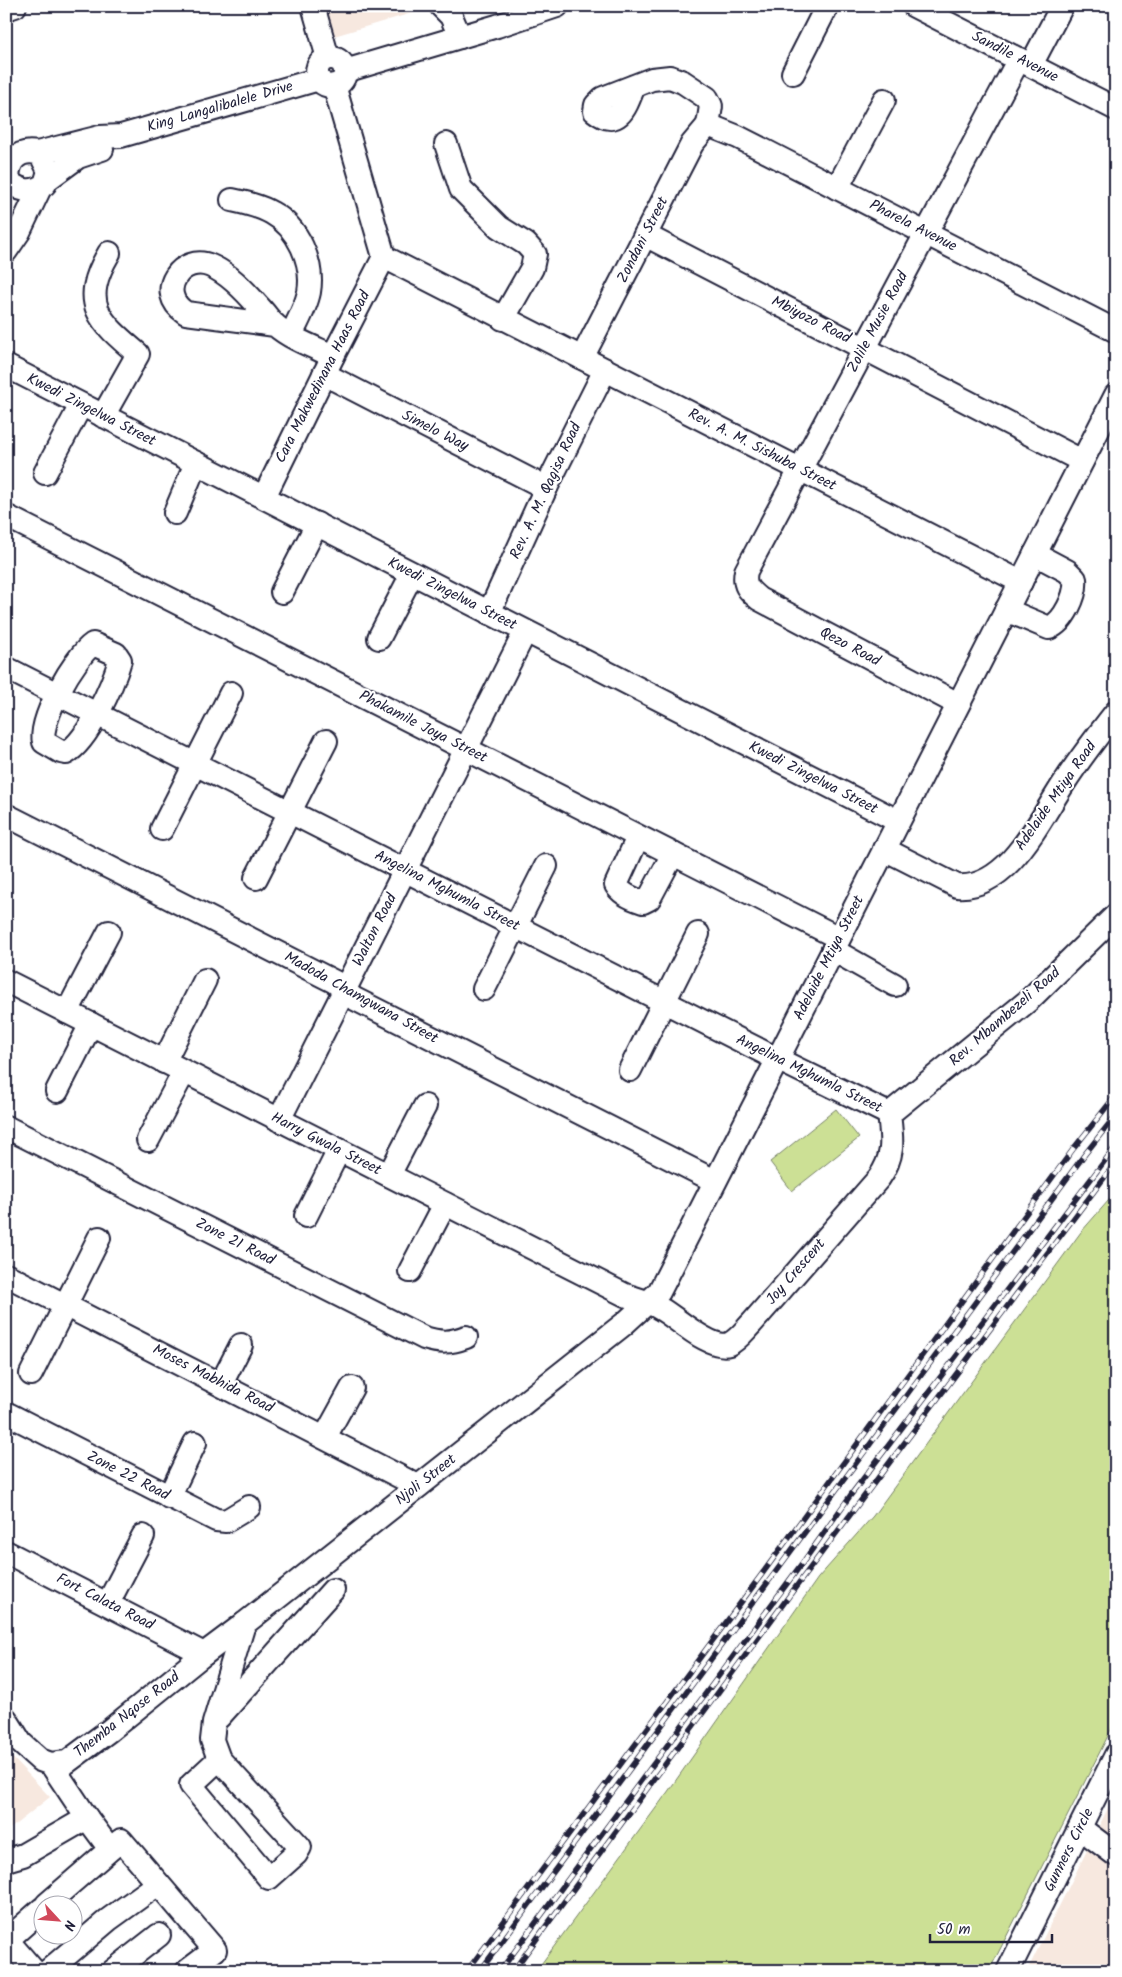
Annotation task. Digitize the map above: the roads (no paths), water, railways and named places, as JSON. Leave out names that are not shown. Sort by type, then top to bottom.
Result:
[{"type":"street","points":[[6,9],[15,6]]},
{"type":"street","points":[[312,6],[384,257]]},
{"type":"street","points":[[441,6],[452,16],[460,37]]},
{"type":"street","name":"King Langalibalele Drive","points":[[36,152],[100,137],[121,136],[460,37],[557,6]]},
{"type":"street","points":[[793,73],[827,6]]},
{"type":"street","name":"Sandile Avenue","points":[[914,6],[1116,109]]},
{"type":"street","name":"Zolile Musie Road","points":[[746,586],[744,579],[746,570],[926,233],[1025,62],[1062,6]]},
{"type":"street","points":[[634,86],[662,77],[675,78],[683,82],[709,100],[711,106],[708,125]]},
{"type":"street","points":[[837,188],[884,100]]},
{"type":"street","name":"Pharela Avenue","points":[[708,125],[725,131],[1116,331]]},
{"type":"street","name":"Zondani Street","points":[[582,358],[692,144],[708,125]]},
{"type":"street","name":"King Langalibalele Drive","points":[[6,251],[19,232],[44,183],[78,157],[111,146],[121,136]]},
{"type":"street","points":[[446,144],[461,189],[499,227],[526,244],[535,254],[532,268],[503,319]]},
{"type":"street","points":[[6,233],[14,213],[10,175],[26,152],[36,152],[47,164],[49,170],[44,183],[24,191],[10,175]]},
{"type":"street","name":"Simelo Way","points":[[232,200],[249,204],[274,214],[290,228],[301,245],[308,263],[309,292],[300,318],[283,330],[328,365],[546,488]]},
{"type":"street","name":"Mbiyozo Road","points":[[645,235],[1082,461]]},
{"type":"street","points":[[103,416],[138,354],[109,329],[96,306],[94,284],[98,272],[109,253]]},
{"type":"street","name":"Rev. A. M. Sishuba Street","points":[[384,257],[1020,582]]},
{"type":"street","name":"Cara Makwedinana Haas Road","points":[[264,497],[328,365],[384,257]]},
{"type":"street","name":"Kwedi Zingelwa Street","points":[[6,366],[898,821]]},
{"type":"street","name":"Rev. A. M. Qagisa Road","points":[[489,613],[546,488],[605,370]]},
{"type":"street","name":"Adelaide Mtiya Street","points":[[647,1303],[658,1292],[1116,395]]},
{"type":"street","points":[[45,473],[81,405]]},
{"type":"street","points":[[175,513],[196,464]]},
{"type":"street","name":"Phakamile Joya Street","points":[[6,516],[673,854],[836,944],[895,985]]},
{"type":"street","points":[[282,592],[317,524]]},
{"type":"street","points":[[1006,610],[1050,628],[1056,625],[1062,618],[1074,591],[1075,579],[1067,570],[1034,554]]},
{"type":"street","points":[[379,638],[412,574]]},
{"type":"street","name":"Qezo Road","points":[[746,586],[759,599],[958,704]]},
{"type":"street","name":"Walton Road","points":[[279,1120],[525,632]]},
{"type":"street","points":[[92,644],[98,644],[116,654],[120,660],[98,714],[74,747],[66,753],[61,752],[43,740],[56,692],[92,644]]},
{"type":"street","name":"Angelina Mghumla Street","points":[[6,668],[777,1059],[890,1114]]},
{"type":"street","points":[[162,829],[231,693]]},
{"type":"street","name":"Adelaide Mtiya Road","points":[[884,849],[951,884],[968,887],[980,884],[998,871],[1033,834],[1065,781],[1116,712]]},
{"type":"street","points":[[256,878],[326,741]]},
{"type":"street","name":"Madoda Chamgwana Street","points":[[6,816],[335,982],[353,998],[715,1181]]},
{"type":"street","points":[[638,837],[616,886],[619,890],[636,900],[643,902],[650,899],[673,854]]},
{"type":"street","points":[[484,989],[546,866]]},
{"type":"street","name":"Rev. Mbambezeli Road","points":[[890,1114],[1029,1000],[1116,914]]},
{"type":"street","points":[[67,1012],[109,932]]},
{"type":"street","points":[[630,1070],[698,934]]},
{"type":"street","points":[[164,1062],[205,980]]},
{"type":"street","name":"Harry Gwala Street","points":[[6,981],[625,1295],[647,1303]]},
{"type":"street","points":[[57,1091],[91,1024]]},
{"type":"street","points":[[148,1140],[184,1072]]},
{"type":"street","points":[[389,1175],[425,1106]]},
{"type":"street","name":"Joy Crescent","points":[[647,1303],[660,1308],[711,1342],[728,1344],[736,1340],[887,1166],[891,1156],[890,1114]]},
{"type":"street","name":"Zone 21 Road","points":[[6,1127],[424,1338],[442,1343],[466,1337]]},
{"type":"street","points":[[306,1216],[339,1150]]},
{"type":"street","points":[[410,1271],[445,1204]]},
{"type":"street","points":[[31,1374],[99,1238]]},
{"type":"street","name":"Moses Mabhida Road","points":[[6,1274],[418,1486]]},
{"type":"street","name":"Njoli Street","points":[[204,1654],[624,1324],[647,1303]]},
{"type":"street","points":[[221,1384],[241,1345]]},
{"type":"street","points":[[325,1437],[352,1388]]},
{"type":"street","name":"Zone 22 Road","points":[[6,1413],[204,1515],[221,1521],[232,1518],[249,1507]]},
{"type":"street","points":[[169,1497],[195,1443]]},
{"type":"street","points":[[108,1603],[143,1536]]},
{"type":"street","name":"Fort Calata Road","points":[[6,1552],[204,1654]]},
{"type":"street","points":[[214,1723],[333,1590]]},
{"type":"street","points":[[219,1759],[191,1785],[269,1878],[296,1854],[300,1847],[219,1759],[212,1740],[214,1723],[244,1624]]},
{"type":"street","name":"Themba Nqose Road","points":[[51,1764],[60,1764],[74,1757],[204,1654]]},
{"type":"street","points":[[6,1719],[21,1743],[40,1760],[51,1764],[110,1849]]},
{"type":"street","name":"Gunners Circle","points":[[1008,1971],[1116,1755]]},
{"type":"street","points":[[6,1860],[23,1855],[87,1818]]},
{"type":"street","points":[[1080,1828],[1116,1855]]},
{"type":"street","points":[[58,1894],[121,1840],[215,1950],[187,1971]]},
{"type":"street","points":[[48,1971],[108,1920],[158,1884]]},
{"type":"street","points":[[32,1918],[7,1941],[34,1971]]},
{"type":"street","points":[[113,1971],[158,1935]]},
{"type":"railway","points":[[467,1971],[762,1574],[1074,1148],[1116,1095]]},
{"type":"railway","points":[[480,1971],[1085,1154],[1116,1115]]},
{"type":"railway","points":[[500,1971],[850,1496],[1116,1146]]},
{"type":"railway","points":[[513,1971],[792,1592],[1116,1162]]}]
